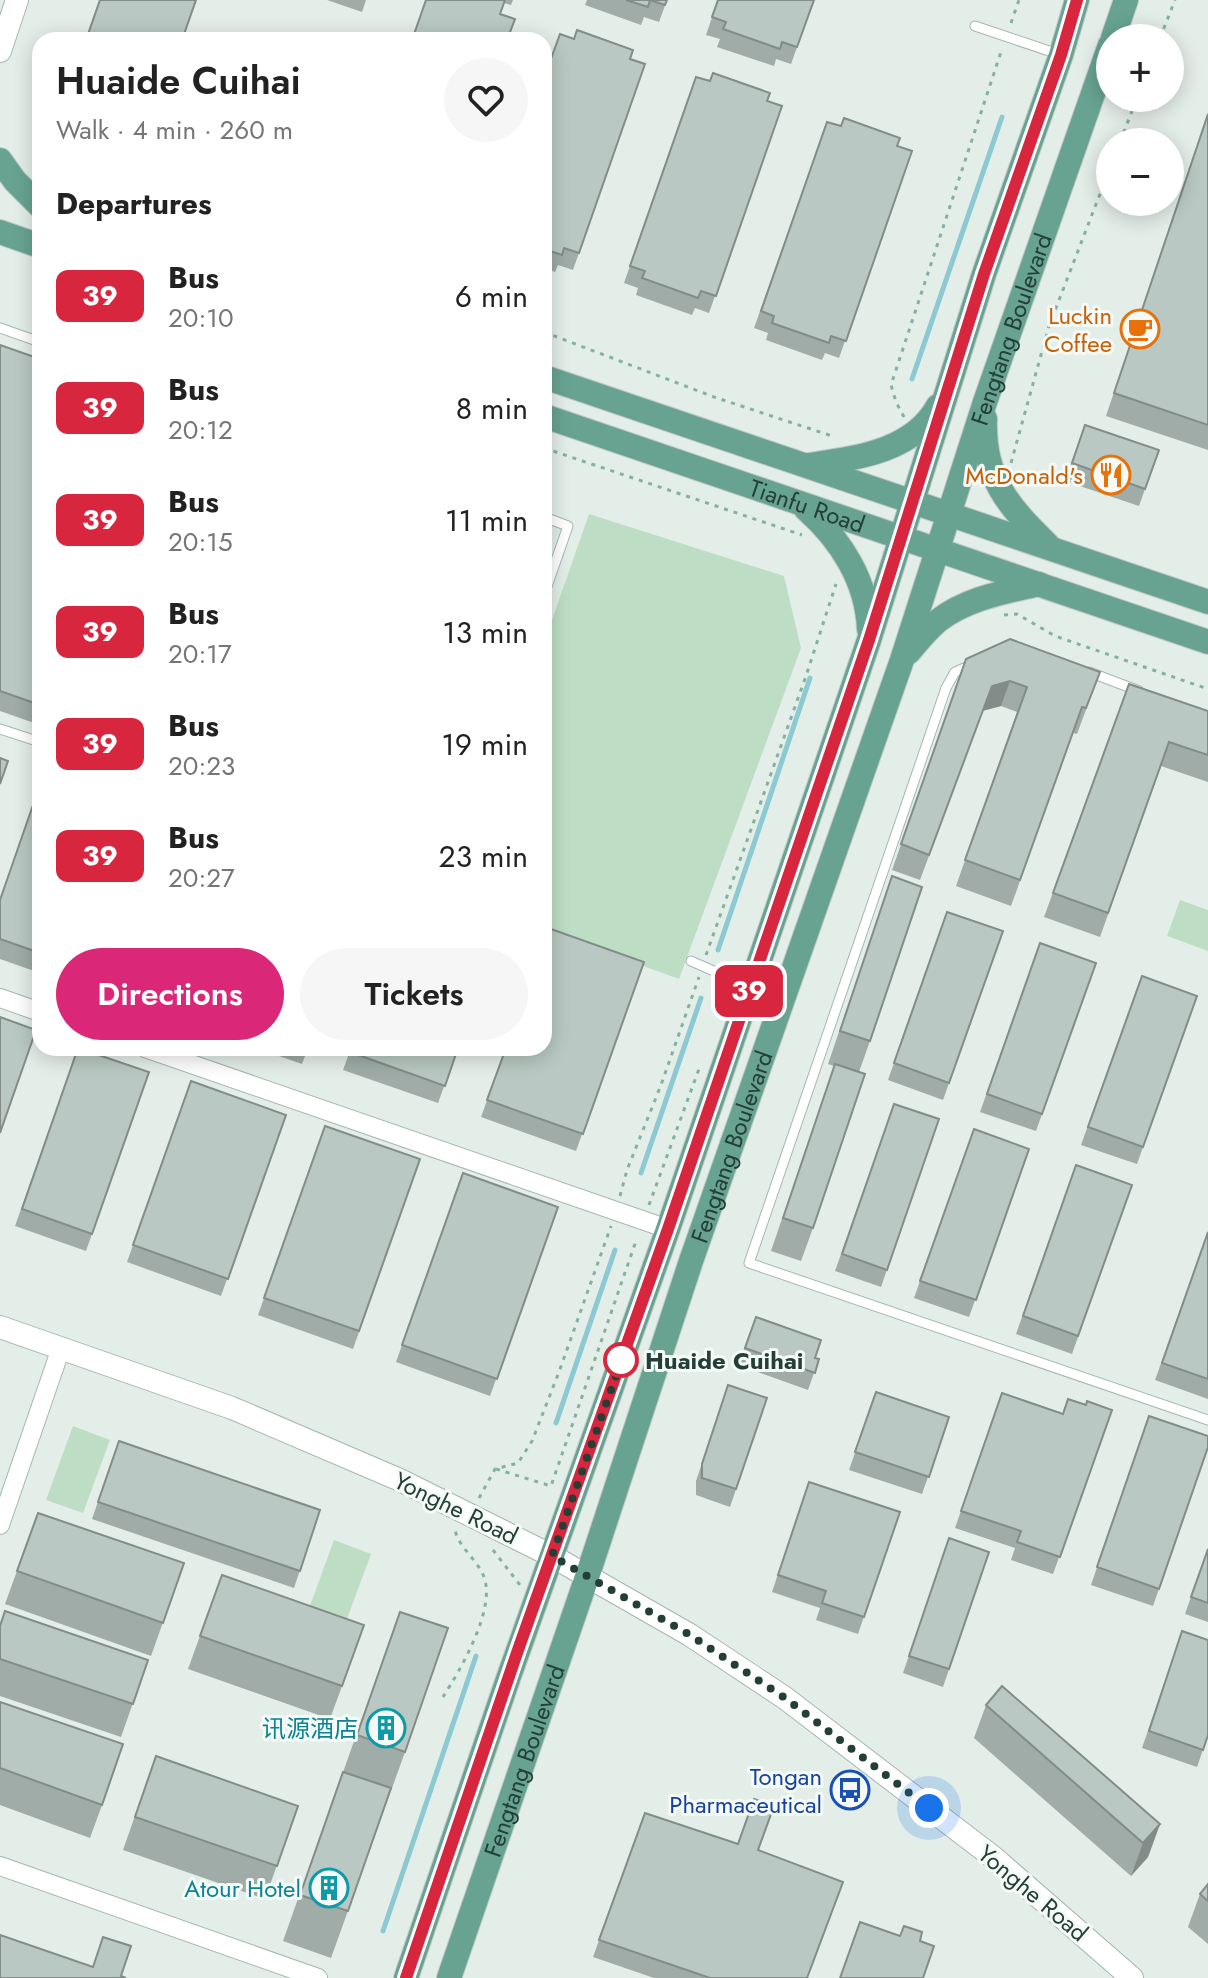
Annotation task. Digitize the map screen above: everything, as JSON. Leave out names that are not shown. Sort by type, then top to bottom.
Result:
[{"type":"main road","name":"Fengtang Boulevard","points":[[406,1978],[668,1229],[869,640],[984,274],[1061,55],[1077,0]]},
{"type":"main road","points":[[1118,24],[1126,0]]},
{"type":"main road","name":"Fengtang Boulevard","points":[[449,1978],[587,1577],[696,1246],[902,660],[985,402],[1096,85]]},
{"type":"main road","points":[[0,160],[32,198]]},
{"type":"main road","points":[[0,193],[32,203]]},
{"type":"main road","points":[[807,466],[882,451],[905,440],[935,411],[952,379]]},
{"type":"main road","name":"Tianfu Road","points":[[552,380],[1208,602]]},
{"type":"main road","points":[[985,402],[984,434],[998,487],[1012,508],[1053,549]]},
{"type":"main road","name":"Tianfu Road","points":[[552,419],[1208,642]]},
{"type":"main road","points":[[798,502],[826,526],[842,548],[864,596],[869,640]]},
{"type":"main road","points":[[902,660],[939,620],[961,607],[982,598],[1039,584]]},
{"type":"street","points":[[0,51],[17,0]]},
{"type":"street","points":[[0,998],[32,1009]]},
{"type":"street","points":[[168,1056],[668,1229]]},
{"type":"street","name":"Yonghe Road","points":[[0,1327],[232,1408],[400,1480],[552,1556],[690,1635],[785,1698],[993,1857],[1132,1978]]},
{"type":"street","points":[[0,1525],[61,1348]]},
{"type":"street","points":[[0,1866],[318,1978]]},
{"type":"lane","points":[[975,26],[1061,55]]},
{"type":"lane","points":[[0,328],[32,339]]},
{"type":"lane","points":[[552,520],[568,526],[552,572]]},
{"type":"lane","points":[[978,662],[955,672],[946,688],[749,1263],[1208,1420]]},
{"type":"lane","points":[[1084,670],[1153,697]]},
{"type":"lane","points":[[0,729],[32,739]]},
{"type":"lane","points":[[691,961],[751,987]]},
{"type":"path","points":[[905,440],[906,420],[891,385],[1019,0]]},
{"type":"path","points":[[1166,24],[1175,0]]},
{"type":"path","points":[[998,487],[1012,462],[1049,326],[1096,204]]},
{"type":"path","points":[[552,335],[714,397],[832,436]]},
{"type":"path","points":[[552,451],[842,548]]},
{"type":"path","points":[[478,1499],[495,1469],[518,1463],[532,1441],[806,676],[839,574],[854,572]]},
{"type":"path","points":[[1002,615],[1017,614],[1055,636],[1208,689]]},
{"type":"path","points":[[495,1469],[551,1486],[700,1064]]},
{"type":"path","points":[[443,1697],[477,1636],[485,1600],[485,1580],[475,1559],[457,1540],[454,1529],[468,1537]]},
{"type":"path","points":[[482,1544],[496,1552],[520,1585]]},
{"type":"green space","points":[[589,514],[784,576],[801,648],[679,979],[552,933],[552,620]]},
{"type":"green space","points":[[1180,900],[1208,910],[1208,951],[1167,936]]},
{"type":"green space","points":[[73,1426],[110,1440],[83,1513],[46,1500]]},
{"type":"green space","points":[[334,1540],[371,1554],[344,1627],[307,1614]]},
{"type":"building","points":[[100,0],[196,0],[185,32],[89,32]]},
{"type":"building","points":[[426,0],[505,0],[500,14],[515,19],[510,32],[415,32]]},
{"type":"building","points":[[626,0],[650,0],[648,7]]},
{"type":"building","points":[[650,0],[667,0],[665,5]]},
{"type":"building","points":[[718,0],[814,0],[797,47],[782,42],[780,49],[723,29],[726,22],[712,17]]},
{"type":"building","points":[[577,30],[633,50],[630,59],[645,64],[579,253],[564,248],[562,255],[552,252],[552,56],[560,34],[574,39]]},
{"type":"building","points":[[713,73],[770,93],[767,101],[782,106],[716,296],[701,291],[698,298],[642,278],[645,271],[630,266],[696,77],[710,81]]},
{"type":"building","points":[[1208,114],[1208,425],[1114,393],[1174,216],[1184,216],[1184,185]]},
{"type":"building","points":[[844,118],[900,138],[897,146],[912,151],[846,341],[831,336],[829,343],[772,323],[774,316],[761,311],[827,122],[841,126]]},
{"type":"building","points":[[0,345],[32,356],[32,702],[0,691]]},
{"type":"building","points":[[1085,425],[1159,450],[1145,489],[1072,463]]},
{"type":"building","points":[[1010,639],[1100,672],[1086,708],[1082,707],[1020,880],[965,860],[1027,687],[1010,681],[992,686],[929,855],[901,844],[966,659]]},
{"type":"building","points":[[1129,684],[1208,711],[1208,755],[1169,742],[1108,913],[1053,893]]},
{"type":"building","points":[[0,758],[8,761],[0,784]]},
{"type":"building","points":[[32,808],[32,950],[0,939],[0,900]]},
{"type":"building","points":[[892,876],[922,887],[870,1041],[840,1031]]},
{"type":"building","points":[[947,912],[1003,931],[949,1083],[894,1063]]},
{"type":"building","points":[[552,929],[644,962],[583,1134],[487,1100],[503,1056],[552,1056]]},
{"type":"building","points":[[1040,943],[1096,963],[1042,1114],[987,1094]]},
{"type":"building","points":[[1142,976],[1197,996],[1143,1147],[1088,1127]]},
{"type":"building","points":[[0,1017],[32,1029],[32,1041],[0,1133]]},
{"type":"building","points":[[75,1056],[102,1056],[149,1072],[92,1234],[22,1209]]},
{"type":"building","points":[[361,1056],[455,1056],[445,1086]]},
{"type":"building","points":[[835,1064],[865,1074],[813,1228],[783,1218]]},
{"type":"building","points":[[191,1081],[286,1115],[228,1279],[133,1245]]},
{"type":"building","points":[[894,1104],[939,1119],[887,1270],[842,1254]]},
{"type":"building","points":[[325,1126],[420,1159],[359,1331],[264,1298]]},
{"type":"building","points":[[974,1129],[1029,1149],[976,1300],[920,1281]]},
{"type":"building","points":[[1076,1165],[1132,1185],[1078,1336],[1023,1316]]},
{"type":"building","points":[[463,1173],[558,1207],[497,1379],[402,1345]]},
{"type":"building","points":[[1208,1232],[1208,1379],[1162,1363]]},
{"type":"building","points":[[756,1317],[821,1340],[815,1358],[819,1359],[815,1373],[745,1348]]},
{"type":"building","points":[[728,1385],[767,1398],[736,1489],[702,1478],[702,1464]]},
{"type":"building","points":[[876,1392],[949,1417],[929,1477],[855,1452]]},
{"type":"building","points":[[1002,1393],[1063,1414],[1068,1399],[1086,1405],[1087,1401],[1112,1410],[1060,1557],[1017,1542],[1021,1531],[961,1511]]},
{"type":"building","points":[[1149,1416],[1208,1436],[1208,1447],[1159,1589],[1097,1567]]},
{"type":"building","points":[[119,1441],[320,1510],[300,1571],[98,1502]]},
{"type":"building","points":[[809,1482],[900,1512],[864,1617],[822,1603],[826,1591],[778,1575]]},
{"type":"building","points":[[38,1513],[184,1563],[163,1623],[17,1571]]},
{"type":"building","points":[[949,1538],[989,1552],[949,1669],[909,1656]]},
{"type":"building","points":[[1208,1549],[1208,1603],[1191,1597]]},
{"type":"building","points":[[222,1575],[364,1625],[342,1686],[200,1636]]},
{"type":"building","points":[[5,1611],[148,1660],[133,1704],[0,1659],[0,1626]]},
{"type":"building","name":"讯源酒店","points":[[400,1612],[448,1628],[405,1752],[357,1735]]},
{"type":"building","points":[[1182,1631],[1208,1640],[1208,1735],[1203,1750],[1149,1731]]},
{"type":"building","points":[[1002,1686],[1160,1824],[1143,1843],[986,1705]]},
{"type":"building","points":[[0,1702],[123,1744],[102,1805],[0,1768]]},
{"type":"building","points":[[156,1756],[298,1806],[277,1866],[135,1817]]},
{"type":"building","name":"Atour Hotel","points":[[343,1772],[391,1788],[348,1911],[300,1895]]},
{"type":"building","points":[[754,1799],[774,1806],[758,1850],[843,1882],[807,1978],[710,1978],[599,1940],[645,1813],[738,1844]]},
{"type":"building","points":[[1208,1884],[1208,1901],[1200,1894]]},
{"type":"building","points":[[860,1922],[900,1936],[904,1926],[922,1932],[920,1941],[934,1946],[923,1978],[840,1978]]},
{"type":"building","points":[[0,1935],[93,1967],[103,1937],[131,1946],[121,1976],[126,1978],[0,1978]]},
{"type":"waterway","points":[[912,379],[1002,117]]},
{"type":"waterway","points":[[718,950],[810,678]]},
{"type":"waterway","points":[[641,1173],[701,998]]},
{"type":"waterway","points":[[556,1423],[615,1250]]},
{"type":"waterway","points":[[383,1931],[476,1656]]},
{"type":"bus line","name":"39","points":[[406,1978],[518,1650],[668,1229],[869,640],[984,274],[1061,55],[1077,0]]},
{"type":"place","name":"Luckin Coffee","points":[[1140,329]]},
{"type":"place","name":"McDonald's","points":[[1111,475]]},
{"type":"place","name":"Huaide Cuihai","points":[[621,1360]]},
{"type":"place","name":"讯源酒店","points":[[386,1728]]},
{"type":"place","name":"Tongan Pharmaceutical","points":[[850,1790]]},
{"type":"place","name":"Atour Hotel","points":[[329,1888]]},
{"type":"route","points":[[621,1360],[626,1348],[552,1556],[690,1635],[785,1698],[929,1808]]}]
